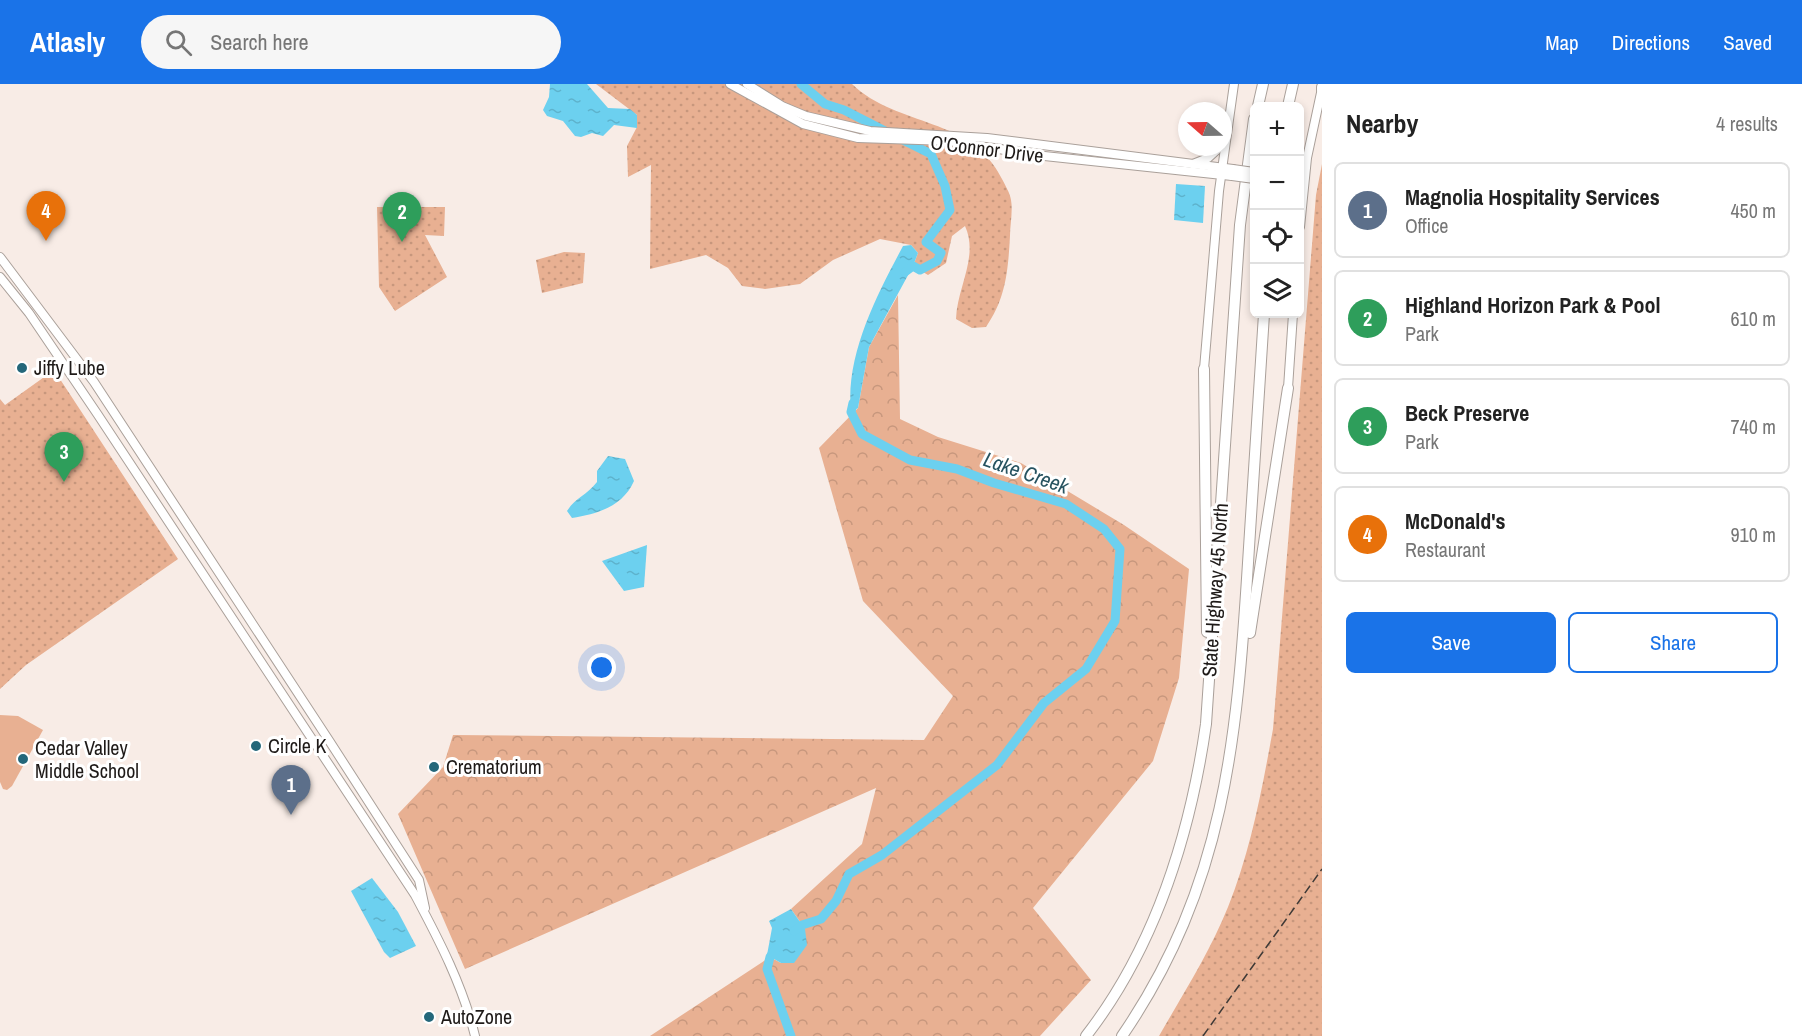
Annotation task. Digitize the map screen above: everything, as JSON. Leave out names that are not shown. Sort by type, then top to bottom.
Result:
[{"type":"highway","points":[[1288,102],[1293,84]]},
{"type":"highway","points":[[1259,102],[1262,86]]},
{"type":"highway","name":"State Highway 45 North","points":[[1086,1036],[1121,983],[1142,944],[1174,866],[1185,832],[1201,760],[1210,668],[1240,225],[1250,149]]},
{"type":"highway","name":"State Highway 45 North","points":[[1122,1036],[1167,959],[1202,878],[1225,793],[1243,663],[1264,318]]},
{"type":"highway","points":[[1204,369],[1206,612],[1210,668]]},
{"type":"highway","points":[[1243,663],[1254,612],[1287,388]]},
{"type":"main road","name":"O'Connor Drive","points":[[730,84],[778,112],[829,132],[876,139],[949,141],[1035,155],[1250,172]]},
{"type":"main road","name":"O'Connor Drive","points":[[747,84],[782,106],[830,123],[870,131],[942,134],[1190,164],[1221,171]]},
{"type":"main road","points":[[1230,102],[1234,84]]},
{"type":"main road","points":[[1304,172],[1322,88]]},
{"type":"main road","points":[[1190,164],[1210,156]]},
{"type":"main road","points":[[1204,369],[1222,156]]},
{"type":"main road","name":"O'Connor Drive","points":[[1232,172],[1250,178]]},
{"type":"main road","points":[[0,257],[62,336],[419,880],[428,920]]},
{"type":"main road","points":[[0,277],[29,313],[126,457],[415,895],[449,961],[469,1010],[475,1036]]},
{"type":"main road","points":[[1287,388],[1293,318]]},
{"type":"main road","points":[[58,356],[74,370],[125,447],[130,450],[136,447]]},
{"type":"main road","points":[[126,457],[132,456],[135,460],[179,528],[196,538]]},
{"type":"green space","points":[[596,84],[852,84],[870,98],[891,109],[933,124],[972,144],[989,159],[1002,179],[1012,204],[1007,273],[1002,295],[993,316],[986,327],[972,328],[956,319],[969,261],[969,238],[965,226],[952,236],[946,263],[928,275],[913,266],[918,253],[911,245],[880,239],[833,260],[800,284],[765,289],[742,286],[728,268],[706,255],[650,269],[651,165],[628,177],[627,146],[637,127],[637,115]]},
{"type":"green space","points":[[1322,164],[1322,1036],[1159,1036],[1205,957],[1228,907],[1249,841],[1269,752],[1273,729],[1316,195]]},
{"type":"green space","points":[[377,207],[445,207],[444,236],[425,235],[447,277],[395,311],[379,287]]},
{"type":"green space","points":[[564,252],[585,253],[583,283],[542,293],[536,260]]},
{"type":"green space","points":[[898,295],[900,419],[938,437],[1021,463],[1124,525],[1189,569],[1179,678],[1153,761],[1033,908],[1091,980],[1040,1036],[650,1036],[770,957],[781,963],[805,929],[791,909],[862,844],[876,788],[465,969],[398,814],[443,767],[453,735],[924,740],[953,696],[863,601],[819,448],[858,408],[869,347]]},
{"type":"green space","points":[[54,370],[178,559],[26,665],[0,689],[0,399],[5,405]]},
{"type":"green space","points":[[0,715],[18,716],[43,730],[12,786],[7,790],[3,789],[0,782]]},
{"type":"water","points":[[550,84],[587,84],[608,108],[630,109],[637,115],[637,128],[614,125],[603,136],[592,133],[581,137],[575,136],[563,121],[547,116],[543,110],[549,97]]},
{"type":"water","points":[[1176,184],[1205,186],[1203,223],[1174,220]]},
{"type":"water","points":[[911,245],[918,253],[869,347],[858,408],[851,412],[850,391],[853,369],[865,326],[903,246]]},
{"type":"water","points":[[608,456],[625,459],[634,481],[629,490],[609,507],[572,518],[567,511],[597,482],[597,471]]},
{"type":"water","points":[[647,545],[644,587],[624,591],[602,561]]},
{"type":"water","points":[[372,878],[398,912],[416,946],[390,958],[384,952],[351,891]]},
{"type":"water","points":[[791,909],[805,929],[807,945],[794,963],[781,963],[767,955],[772,928],[769,921]]},
{"type":"waterway","name":"Lake Creek","points":[[801,84],[825,104],[844,110],[887,132]]},
{"type":"waterway","name":"Lake Creek","points":[[899,138],[931,154],[945,186],[950,210],[926,242],[941,253],[937,261],[920,270],[913,266],[905,272]]},
{"type":"waterway","name":"Lake Creek","points":[[794,931],[802,925],[821,919],[836,901],[849,874],[882,855],[997,765],[1044,703],[1086,669],[1115,621],[1120,549],[1104,529],[1066,504],[994,483],[957,469],[910,460],[862,434],[851,412],[853,403]]},
{"type":"waterway","name":"Lake Creek","points":[[776,949],[770,957],[767,969],[791,1036]]},
{"type":"railway","points":[[1203,1036],[1322,869]]},
{"type":"place","name":"McDonald's","points":[[46,241]]},
{"type":"place","name":"Highland Horizon Park & Pool","points":[[402,242]]},
{"type":"place","name":"Jiffy Lube","points":[[22,368]]},
{"type":"place","name":"Beck Preserve","points":[[64,482]]},
{"type":"place","name":"Circle K","points":[[256,746]]},
{"type":"place","name":"Cedar Valley Middle School","points":[[23,759]]},
{"type":"place","name":"Crematorium","points":[[434,767]]},
{"type":"place","name":"Magnolia Hospitality Services","points":[[291,815]]},
{"type":"place","name":"AutoZone","points":[[429,1017]]}]
